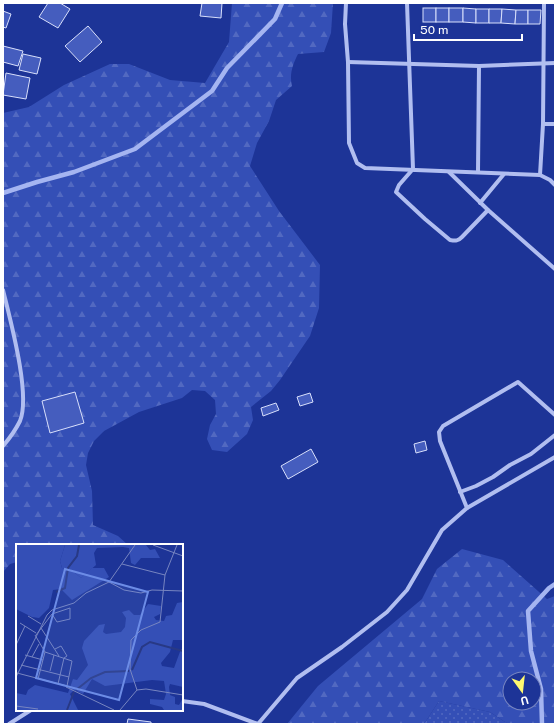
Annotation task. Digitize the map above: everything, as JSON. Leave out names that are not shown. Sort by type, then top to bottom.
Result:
[{"type":"street","points":[[346,3],[345,24],[348,62],[349,143],[357,163],[365,168],[540,175],[550,180],[555,185]]},
{"type":"street","points":[[407,3],[413,169],[399,185],[396,192],[425,220],[450,240],[458,241],[488,210]]},
{"type":"street","points":[[540,175],[543,124],[544,3]]},
{"type":"street","points":[[348,62],[479,66],[555,63]]},
{"type":"street","points":[[478,172],[479,66]]},
{"type":"street","points":[[543,124],[555,124]]},
{"type":"street","points":[[449,172],[480,203],[555,269]]},
{"type":"street","points":[[480,203],[504,174]]},
{"type":"street","points":[[3,290],[14,336],[24,398],[20,420],[3,446]]},
{"type":"street","points":[[467,508],[440,441],[439,432],[443,426],[518,382],[555,415]]},
{"type":"street","points":[[460,492],[481,483],[510,465],[532,454],[555,435]]},
{"type":"street","points":[[183,701],[204,704],[258,724],[297,678],[342,647],[387,612],[407,590],[442,530],[467,508],[555,457]]},
{"type":"street","points":[[9,724],[29,711]]},
{"type":"green space","points":[[232,3],[333,3],[331,33],[324,52],[298,54],[292,69],[292,86],[276,100],[269,121],[257,143],[250,166],[279,211],[320,265],[319,308],[310,336],[271,391],[251,407],[253,420],[247,434],[227,452],[212,450],[207,439],[210,425],[216,414],[215,400],[205,391],[192,390],[182,398],[139,412],[104,431],[94,441],[88,453],[86,465],[92,491],[93,525],[118,536],[127,544],[16,544],[16,562],[10,564],[3,572],[3,113],[29,107],[64,85],[110,64],[129,64],[170,80],[205,83],[229,42]]},
{"type":"green space","points":[[462,549],[503,560],[547,599],[555,596],[555,724],[508,724],[490,712],[439,701],[424,724],[287,724],[318,686],[422,599],[437,569]]},
{"type":"green space","points":[[439,701],[490,712],[508,724],[424,724]]},
{"type":"building","points":[[48,3],[60,3],[70,9],[58,28],[39,17]]},
{"type":"building","points":[[202,3],[222,3],[221,18],[200,16]]},
{"type":"building","points":[[423,8],[436,8],[436,22],[423,22]]},
{"type":"building","points":[[436,8],[449,8],[449,22],[436,22]]},
{"type":"building","points":[[449,8],[463,8],[463,22],[449,22]]},
{"type":"building","points":[[463,8],[476,9],[476,23],[463,22]]},
{"type":"building","points":[[476,9],[489,9],[489,23],[476,23]]},
{"type":"building","points":[[489,9],[502,9],[501,23],[489,23]]},
{"type":"building","points":[[502,9],[516,10],[515,24],[501,23]]},
{"type":"building","points":[[516,10],[528,10],[528,24],[515,24]]},
{"type":"building","points":[[528,10],[541,10],[540,24],[528,24]]},
{"type":"building","points":[[3,11],[11,14],[6,28],[3,27]]},
{"type":"building","points":[[88,26],[102,42],[80,62],[65,46]]},
{"type":"building","points":[[3,46],[23,51],[18,66],[3,62]]},
{"type":"building","points":[[23,54],[41,58],[37,74],[19,70]]},
{"type":"building","points":[[6,73],[30,78],[26,99],[3,95]]},
{"type":"building","points":[[75,392],[84,423],[50,433],[42,401]]},
{"type":"building","points":[[310,393],[313,402],[300,406],[297,397]]},
{"type":"building","points":[[276,403],[279,410],[263,416],[261,408]]},
{"type":"building","points":[[425,441],[427,450],[416,453],[414,444]]},
{"type":"building","points":[[311,449],[318,462],[288,479],[281,466]]},
{"type":"building","points":[[128,719],[151,722],[151,724],[127,724]]},
{"type":"waterway","points":[[3,193],[74,172],[135,149],[212,91],[227,68],[275,19],[282,3]]},
{"type":"waterway","points":[[542,724],[541,689],[531,651],[528,611],[549,588],[555,584]]}]
